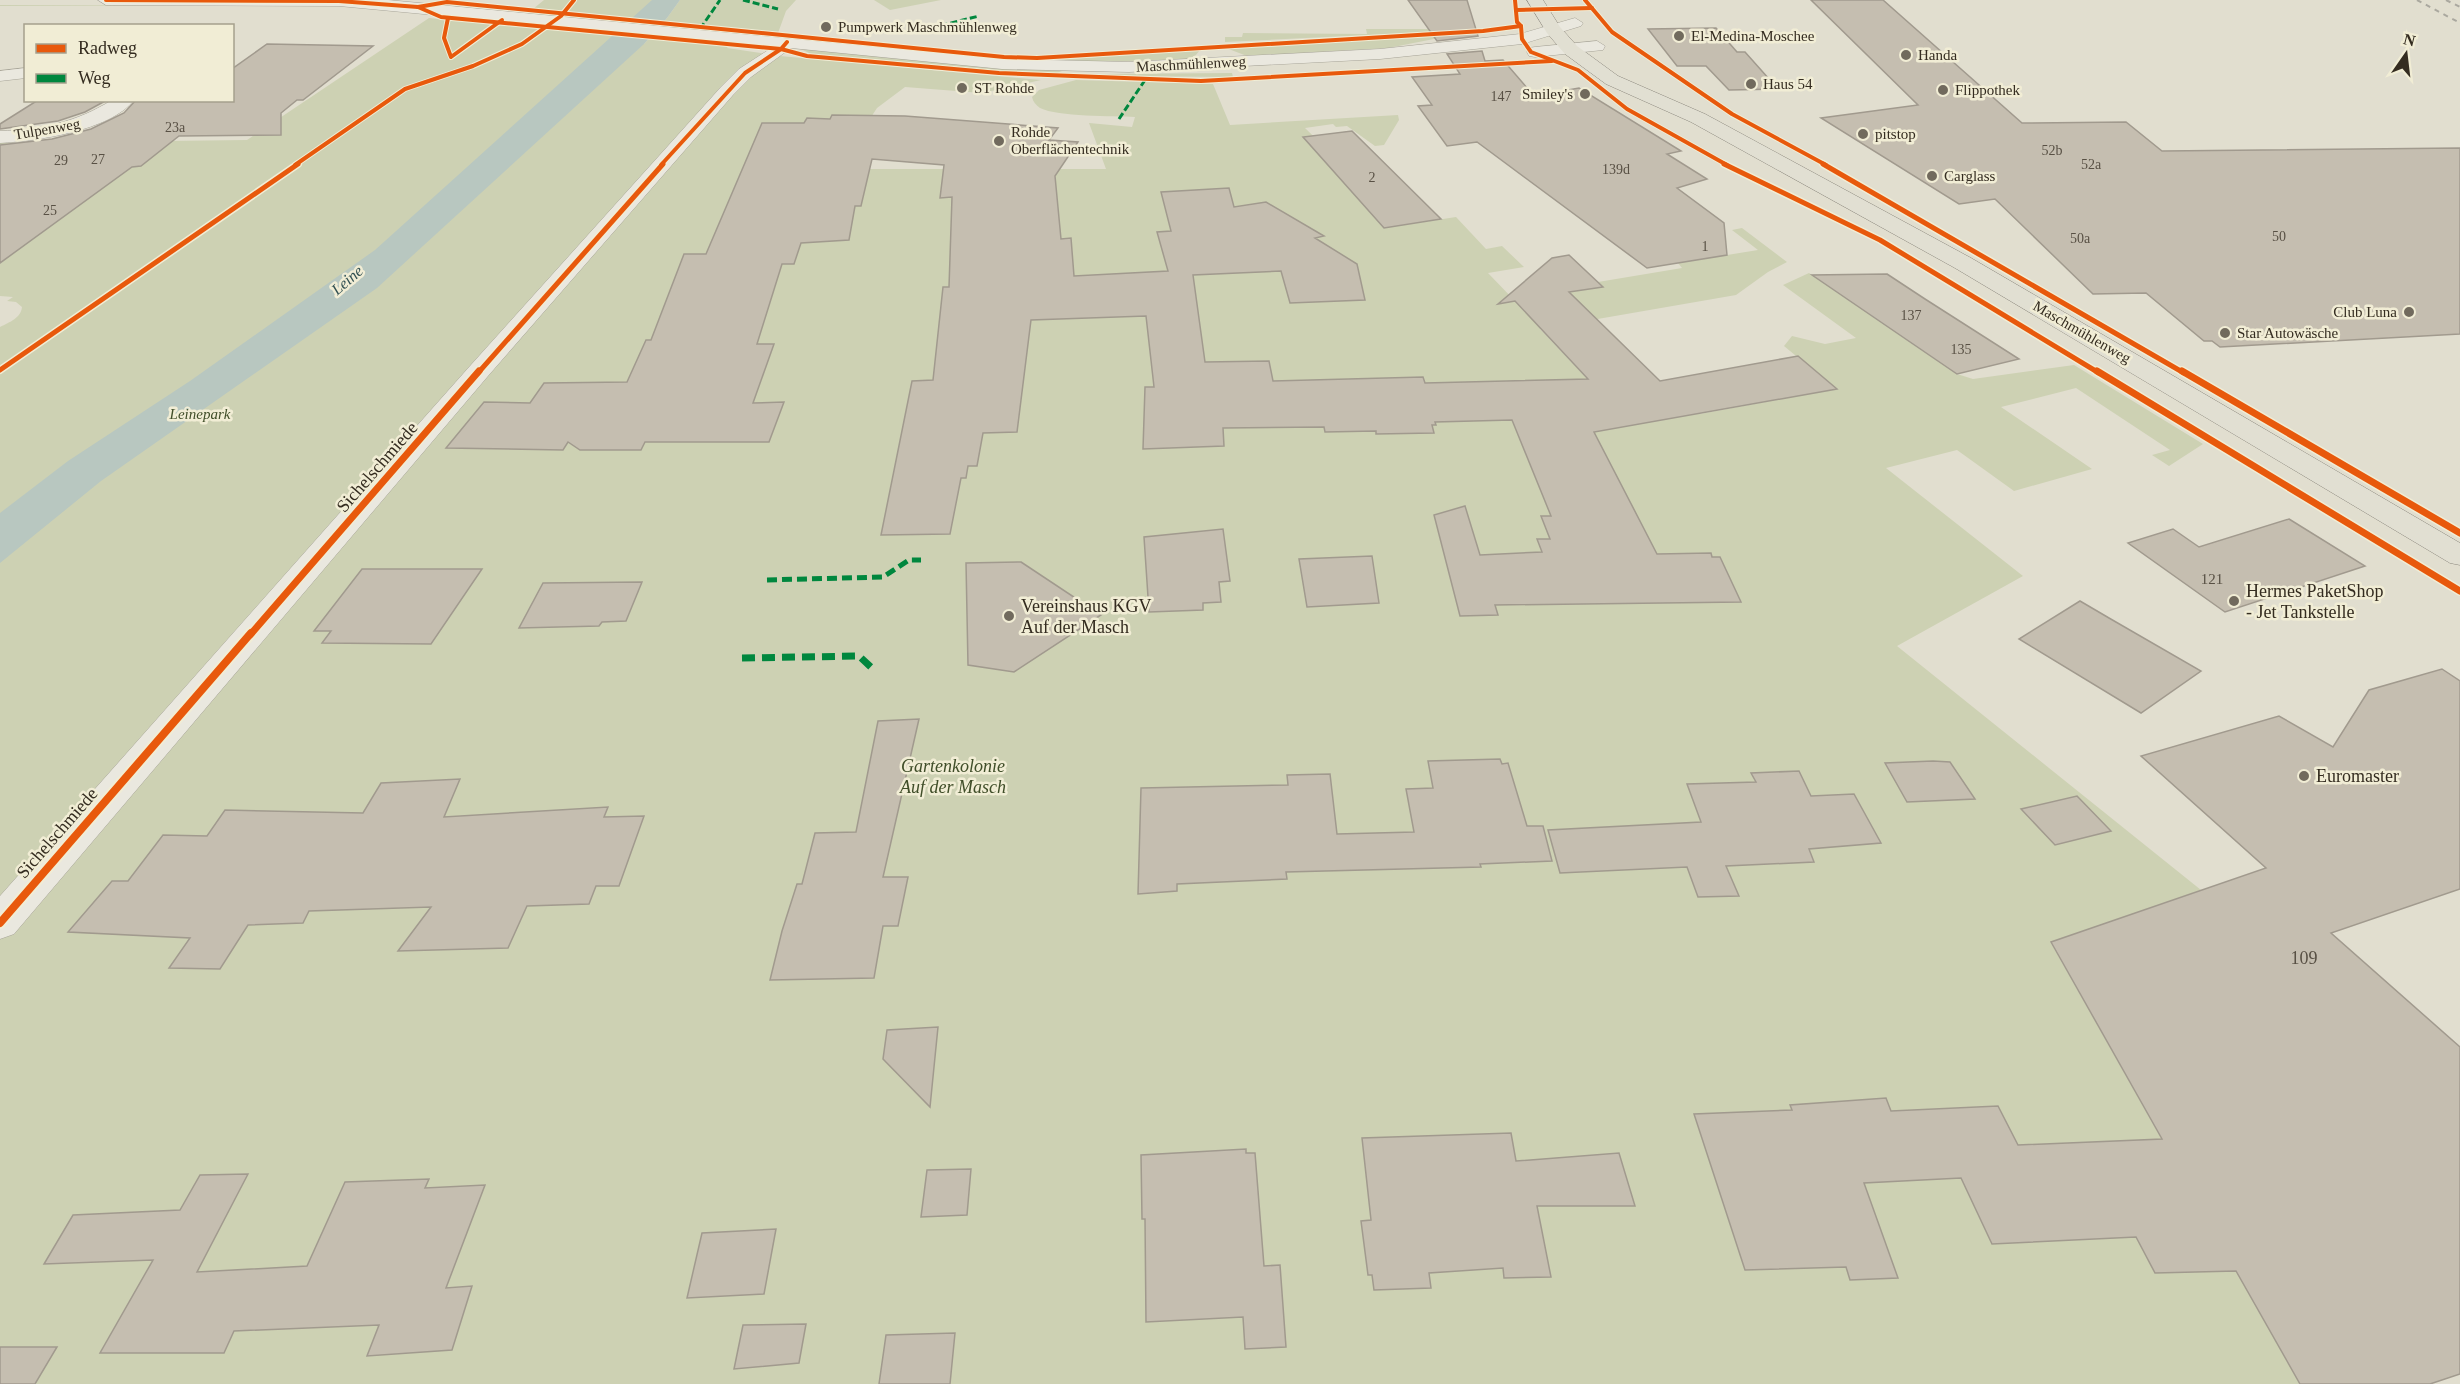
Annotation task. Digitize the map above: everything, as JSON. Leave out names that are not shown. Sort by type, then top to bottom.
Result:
[{"type":"main road","points":[[1535,0],[1553,30],[1571,50]]},
{"type":"main road","points":[[1558,0],[1575,23]]},
{"type":"main road","name":"Maschmühlenweg","points":[[1575,23],[1616,62],[1698,118]]},
{"type":"main road","name":"Maschmühlenweg","points":[[1571,50],[1612,80],[1698,118],[1963,263],[2460,556]]},
{"type":"street","name":"Maschmühlenweg","points":[[106,0],[340,1],[1044,66],[1130,67],[1380,54],[1522,39],[1575,23]]},
{"type":"street","points":[[515,16],[536,0]]},
{"type":"street","name":"Sichelschmiede","points":[[0,923],[479,371],[727,91],[775,41]]},
{"type":"street","name":"Maschmühlenweg","points":[[1380,54],[1439,55],[1571,50],[1597,46]]},
{"type":"street","points":[[0,76],[24,73]]},
{"type":"street","name":"Tulpenweg","points":[[0,137],[34,135],[66,129],[90,122],[122,102]]},
{"type":"green space","name":"Gartenkolonie Auf der Masch","points":[[544,0],[652,0],[644,44],[680,0],[796,0],[786,11],[778,33],[742,30],[727,48],[780,56],[1041,80],[982,93],[905,87],[877,108],[837,169],[1106,169],[1089,123],[1132,127],[1135,117],[1059,113],[1040,108],[1032,99],[1039,90],[1076,80],[1213,84],[1230,125],[1398,115],[1399,120],[1384,145],[1375,146],[1347,126],[1336,127],[1333,124],[1305,128],[1404,225],[1456,217],[1486,249],[1502,246],[1524,267],[1488,273],[1515,301],[1602,287],[1598,282],[1682,268],[1678,263],[1758,250],[1732,230],[1742,228],[1787,262],[1768,272],[1736,295],[1540,329],[1597,389],[1700,414],[1836,389],[1784,346],[1792,336],[1825,344],[1856,338],[1783,285],[1809,273],[1957,374],[1973,379],[2074,365],[2203,444],[2169,466],[2152,455],[2170,450],[2076,388],[2001,407],[2092,469],[2014,491],[1957,450],[1886,468],[2023,576],[1897,646],[2201,890],[2051,943],[2300,1384],[0,1384],[0,327],[17,317],[22,307],[16,302],[7,301],[13,297],[0,296],[0,143],[247,140],[429,18],[520,27],[540,10],[533,9]]},
{"type":"green space","points":[[874,0],[941,0],[890,10]]},
{"type":"green space","points":[[0,5],[290,5],[0,6]]},
{"type":"green space","points":[[1366,29],[1450,29],[1431,32],[1225,42],[1225,37],[1242,37],[1243,33],[1367,34]]},
{"type":"green space","points":[[1437,36],[1439,38],[1388,48],[1247,56],[1226,48]]},
{"type":"green space","points":[[801,49],[978,66],[1062,71],[1054,74],[1014,72],[811,54]]},
{"type":"green space","points":[[1200,50],[1195,56],[1187,59],[1099,62],[1053,60]]},
{"type":"green space","points":[[1232,73],[1233,77],[1096,76],[1102,74]]},
{"type":"water","name":"Leine","points":[[652,0],[680,0],[644,44],[377,288],[101,481],[0,563],[0,513],[68,461],[190,381],[375,250]]},
{"type":"pier","points":[[626,18],[668,22],[652,39],[607,35]]},
{"type":"building","points":[[1408,0],[1467,0],[1478,36],[1437,41]]},
{"type":"building","points":[[1811,0],[1883,0],[2022,123],[2126,122],[2162,151],[2460,148],[2460,334],[2220,347],[2212,341],[2204,341],[2146,293],[2093,294],[1995,199],[1959,204],[1821,118],[1918,105]]},
{"type":"building","points":[[1716,28],[1737,52],[1745,52],[1778,89],[1729,90],[1706,66],[1677,66],[1648,29]]},
{"type":"building","points":[[267,44],[373,46],[303,100],[297,100],[281,113],[281,135],[179,136],[141,166],[132,167],[0,263],[0,145],[52,139],[91,129],[124,113],[134,102],[234,102],[234,68]]},
{"type":"building","points":[[1482,51],[1485,61],[1503,60],[1534,96],[1579,88],[1681,151],[1667,154],[1707,179],[1677,188],[1724,223],[1727,255],[1647,268],[1477,142],[1447,146],[1418,106],[1432,105],[1412,77],[1460,74],[1447,54]]},
{"type":"building","points":[[35,102],[103,102],[85,112],[58,121],[0,129],[0,124]]},
{"type":"building","points":[[832,115],[905,116],[1058,128],[1049,140],[1078,142],[1055,176],[1061,239],[1071,238],[1074,276],[1168,271],[1157,232],[1171,231],[1161,192],[1229,188],[1234,207],[1266,202],[1324,236],[1315,238],[1357,264],[1365,300],[1290,303],[1281,271],[1193,275],[1205,362],[1269,361],[1273,381],[1423,377],[1425,383],[1588,379],[1515,301],[1498,304],[1552,258],[1569,255],[1603,287],[1569,292],[1660,381],[1798,356],[1837,389],[1594,432],[1657,554],[1711,553],[1712,557],[1720,557],[1741,602],[1495,605],[1498,615],[1460,616],[1434,515],[1465,506],[1480,555],[1542,552],[1537,539],[1550,539],[1541,516],[1551,516],[1512,420],[1435,422],[1436,425],[1432,425],[1434,433],[1325,432],[1324,427],[1223,428],[1224,446],[1143,449],[1145,387],[1154,387],[1146,316],[1031,320],[1017,432],[983,433],[977,466],[968,466],[966,478],[961,478],[950,534],[881,535],[912,381],[933,380],[943,287],[949,287],[952,197],[940,198],[944,165],[872,159],[861,206],[855,206],[849,240],[801,243],[794,264],[782,264],[757,344],[774,344],[753,403],[784,402],[769,442],[645,442],[641,450],[580,450],[568,442],[563,450],[446,448],[484,402],[530,403],[544,383],[627,382],[646,340],[651,340],[684,254],[706,254],[762,123],[804,123],[807,118],[830,119]]},
{"type":"building","points":[[1352,131],[1441,219],[1384,228],[1303,137]]},
{"type":"building","points":[[1887,274],[2019,359],[1957,374],[1812,275]]},
{"type":"building","points":[[2289,519],[2365,566],[2225,612],[2128,543],[2173,529],[2199,547]]},
{"type":"building","points":[[1223,529],[1230,581],[1219,582],[1221,602],[1203,603],[1203,610],[1149,612],[1144,537]]},
{"type":"building","points":[[1372,556],[1379,603],[1307,607],[1299,559]]},
{"type":"building","name":"Vereinshaus KGV Auf der Masch","points":[[1021,562],[1101,615],[1014,672],[968,665],[966,563]]},
{"type":"building","points":[[362,569],[482,569],[431,644],[322,643],[331,631],[314,631]]},
{"type":"building","points":[[642,582],[626,621],[602,622],[599,626],[519,628],[543,583]]},
{"type":"building","points":[[2080,601],[2201,671],[2141,713],[2019,639]]},
{"type":"building","points":[[2442,669],[2460,681],[2460,889],[2331,933],[2460,1047],[2460,1374],[2430,1384],[2300,1384],[2236,1271],[2155,1273],[2136,1237],[1992,1244],[1961,1178],[1864,1183],[1898,1278],[1850,1280],[1846,1267],[1745,1270],[1694,1114],[1792,1110],[1790,1105],[1886,1098],[1891,1111],[1998,1106],[2018,1145],[2162,1139],[2051,942],[2266,868],[2141,756],[2279,716],[2333,747],[2369,690]]},
{"type":"building","points":[[919,719],[883,877],[908,877],[898,926],[883,926],[874,978],[770,980],[782,931],[797,884],[802,884],[815,833],[856,832],[878,721]]},
{"type":"building","points":[[1500,759],[1502,764],[1508,763],[1527,826],[1543,826],[1552,861],[1480,864],[1481,867],[1286,872],[1287,879],[1177,884],[1177,891],[1138,894],[1141,788],[1288,785],[1287,775],[1330,774],[1337,834],[1414,832],[1406,789],[1433,788],[1428,761]]},
{"type":"building","points":[[1950,762],[1975,799],[1907,802],[1885,763]]},
{"type":"building","points":[[1799,771],[1811,796],[1854,794],[1881,843],[1809,849],[1814,862],[1726,866],[1739,896],[1698,897],[1687,867],[1560,873],[1548,830],[1701,822],[1687,784],[1756,782],[1751,773]]},
{"type":"building","points":[[460,779],[444,817],[608,807],[604,817],[644,816],[619,886],[596,886],[589,904],[527,906],[508,948],[398,951],[431,907],[309,911],[303,923],[248,925],[220,969],[169,968],[190,938],[68,932],[112,881],[128,881],[163,835],[207,836],[225,810],[363,813],[381,783]]},
{"type":"building","points":[[2077,796],[2111,831],[2055,845],[2021,809]]},
{"type":"building","points":[[938,1027],[930,1107],[883,1059],[887,1030]]},
{"type":"building","points":[[1511,1133],[1516,1161],[1619,1153],[1635,1206],[1537,1206],[1551,1277],[1504,1278],[1503,1268],[1429,1273],[1431,1288],[1374,1290],[1372,1275],[1368,1275],[1361,1221],[1371,1220],[1362,1138]]},
{"type":"building","points":[[1246,1149],[1246,1153],[1255,1153],[1264,1266],[1280,1265],[1286,1347],[1245,1349],[1243,1317],[1146,1322],[1145,1219],[1142,1219],[1141,1155]]},
{"type":"building","points":[[971,1169],[967,1215],[921,1217],[927,1170]]},
{"type":"building","points":[[248,1174],[197,1272],[307,1266],[345,1182],[429,1179],[425,1188],[485,1185],[446,1288],[472,1286],[452,1350],[367,1356],[379,1325],[234,1331],[224,1353],[100,1353],[153,1260],[44,1264],[73,1215],[180,1210],[200,1175]]},
{"type":"building","points":[[776,1229],[764,1294],[687,1298],[702,1233]]},
{"type":"building","points":[[806,1324],[799,1363],[734,1369],[743,1325]]},
{"type":"building","points":[[955,1333],[950,1384],[879,1384],[886,1335]]},
{"type":"building","points":[[0,1347],[57,1347],[35,1384],[0,1384]]},
{"type":"railway","points":[[2417,0],[2460,23]]},
{"type":"railway","points":[[2446,0],[2460,7]]},
{"type":"marked path","points":[[700,29],[720,0]]},
{"type":"marked path","points":[[743,0],[778,9]]},
{"type":"marked path","points":[[931,28],[979,16]]},
{"type":"marked path","points":[[1119,119],[1145,80]]},
{"type":"marked path","points":[[767,580],[883,577],[909,560],[921,560]]},
{"type":"marked path","points":[[742,658],[859,656],[874,670]]},
{"type":"cycle path","points":[[106,0],[339,1],[418,7],[447,2],[1004,57],[1037,58],[1483,31],[1521,26]]},
{"type":"cycle path","points":[[0,370],[405,89],[448,76],[522,44],[561,16],[574,0]]},
{"type":"cycle path","points":[[1515,0],[1517,22],[1521,26],[1522,39],[1531,52],[1578,70],[1627,109],[1719,161],[1880,240],[2460,591]]},
{"type":"cycle path","points":[[1585,0],[1612,32],[1732,114],[1853,180],[2460,533]]},
{"type":"cycle path","points":[[418,7],[441,17],[781,49],[807,56],[999,73],[1201,81],[1552,61]]},
{"type":"cycle path","points":[[1516,10],[1592,8]]},
{"type":"cycle path","points":[[448,18],[444,38],[451,57],[502,20]]},
{"type":"cycle path","points":[[0,923],[479,371],[727,91],[745,73],[781,49],[787,42]]},
{"type":"place","name":"Pumpwerk Maschmühlenweg","points":[[826,27]]},
{"type":"place","name":"El-Medina-Moschee","points":[[1679,36]]},
{"type":"place","name":"Handa","points":[[1906,55]]},
{"type":"place","name":"Haus 54","points":[[1751,84]]},
{"type":"place","name":"ST Rohde","points":[[962,88]]},
{"type":"place","name":"Flippothek","points":[[1943,90]]},
{"type":"place","name":"Smiley's","points":[[1585,94]]},
{"type":"place","name":"pitstop","points":[[1863,134]]},
{"type":"place","name":"Rohde Oberflächentechnik","points":[[999,141]]},
{"type":"place","name":"Carglass","points":[[1932,176]]},
{"type":"place","name":"Club Luna","points":[[2409,312]]},
{"type":"place","name":"Star Autowäsche","points":[[2225,333]]},
{"type":"place","name":"Hermes PaketShop - Jet Tankstelle","points":[[2234,601]]},
{"type":"place","name":"Vereinshaus KGV Auf der Masch","points":[[1009,616]]},
{"type":"place","name":"Euromaster","points":[[2304,776]]},
{"type":"park label","name":"Leinepark","points":[[200,414]]}]
